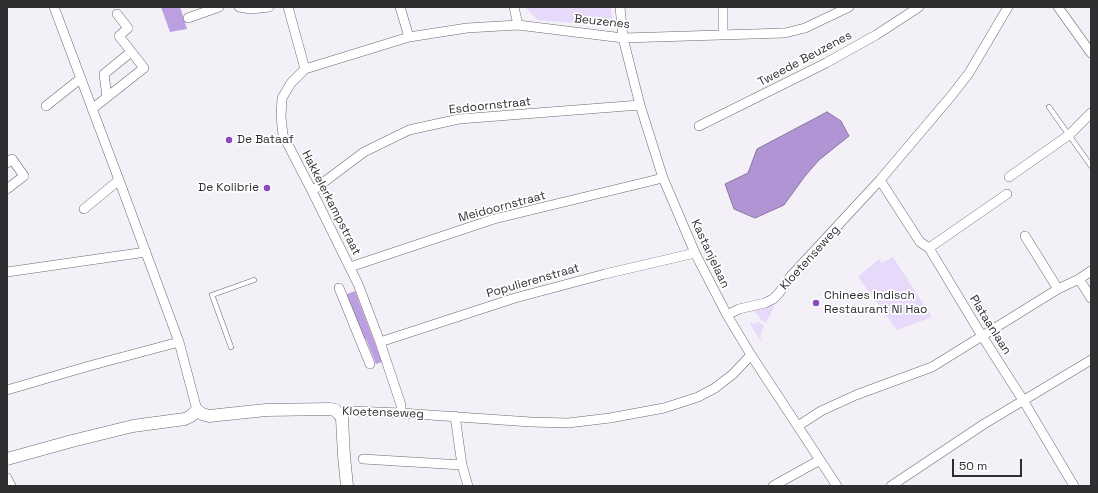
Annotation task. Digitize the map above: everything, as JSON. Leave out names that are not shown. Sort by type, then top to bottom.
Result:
[{"type":"street","points":[[7,459],[133,426],[185,419],[197,410],[179,342],[54,7]]},
{"type":"street","points":[[188,18],[219,7]]},
{"type":"street","points":[[239,7],[251,9],[268,7]]},
{"type":"street","points":[[288,7],[304,68]]},
{"type":"street","points":[[400,7],[409,37]]},
{"type":"street","points":[[514,7],[518,25]]},
{"type":"street","name":"Kastanjelaan","points":[[620,7],[623,38],[640,105],[663,178],[695,253],[726,315],[837,486]]},
{"type":"street","points":[[723,7],[723,35]]},
{"type":"street","name":"Beuzenes","points":[[304,68],[409,37],[467,28],[518,25],[623,38],[785,32],[805,28],[849,7]]},
{"type":"street","name":"Tweede Beuzenes","points":[[698,126],[826,63],[876,35],[919,7]]},
{"type":"street","name":"Kloetenseweg","points":[[726,315],[739,309],[765,303],[773,299],[790,278],[880,180],[969,73],[1008,7]]},
{"type":"street","points":[[1058,7],[1091,53]]},
{"type":"street","points":[[92,109],[144,68],[119,36],[128,28],[117,14]]},
{"type":"street","points":[[107,98],[104,74],[131,52]]},
{"type":"street","name":"Hakkelerkampstraat","points":[[304,68],[291,83],[282,98],[281,117],[283,135],[350,267],[380,342],[401,405],[401,413]]},
{"type":"street","points":[[46,106],[80,79]]},
{"type":"street","name":"Esdoornstraat","points":[[312,191],[364,152],[408,130],[459,119],[640,105]]},
{"type":"street","points":[[1009,177],[1069,135],[1091,113]]},
{"type":"street","points":[[7,163],[12,159],[24,176],[7,189]]},
{"type":"street","name":"Meidoornstraat","points":[[350,267],[494,220],[663,178]]},
{"type":"street","points":[[84,209],[119,180]]},
{"type":"street","name":"Plataanlaan","points":[[880,180],[920,242],[929,248],[1074,486]]},
{"type":"street","points":[[929,248],[1007,194]]},
{"type":"street","points":[[1025,236],[1058,289]]},
{"type":"street","points":[[7,272],[146,252]]},
{"type":"street","name":"Populierenstraat","points":[[380,342],[515,298],[604,274],[695,253]]},
{"type":"street","points":[[798,426],[822,411],[856,395],[932,367],[1058,289],[1079,279],[1091,271]]},
{"type":"street","points":[[1079,279],[1091,298]]},
{"type":"street","points":[[339,288],[370,364]]},
{"type":"street","points":[[7,390],[179,342]]},
{"type":"street","name":"Kloetenseweg","points":[[197,410],[202,414],[209,416],[266,410],[324,409],[335,410],[339,414],[353,411],[568,423],[610,418],[664,408],[698,397],[715,388],[733,374],[751,355]]},
{"type":"street","points":[[891,486],[984,424],[1091,360]]},
{"type":"street","points":[[339,414],[342,418],[347,486]]},
{"type":"street","points":[[455,416],[462,465],[468,486]]},
{"type":"street","points":[[363,459],[462,465]]},
{"type":"street","points":[[773,486],[820,460]]},
{"type":"street","points":[[7,478],[11,486]]},
{"type":"lane","points":[[1049,106],[1091,166]]},
{"type":"lane","points":[[231,347],[212,296],[254,280]]},
{"type":"shaded area","points":[[161,7],[180,7],[187,29],[170,32]]},
{"type":"shaded area","points":[[525,7],[611,7],[613,26],[538,20]]},
{"type":"shaded area","points":[[827,112],[841,121],[849,136],[819,160],[805,176],[784,205],[755,218],[734,209],[725,184],[748,173],[757,149]]},
{"type":"shaded area","points":[[893,257],[932,317],[897,330],[858,277],[879,259],[882,263]]},
{"type":"shaded area","points":[[355,291],[382,362],[376,364],[366,339],[362,340],[345,295]]},
{"type":"shaded area","points":[[772,304],[774,307],[766,323],[760,320],[759,316],[754,310],[765,308]]},
{"type":"shaded area","points":[[751,322],[754,324],[758,322],[764,325],[760,336],[761,341],[750,324]]},
{"type":"place","name":"De Bataaf","points":[[229,140]]},
{"type":"place","name":"De Kolibrie","points":[[267,188]]},
{"type":"place","name":"Chinees Indisch Restaurant Ni Hao","points":[[816,303]]}]
